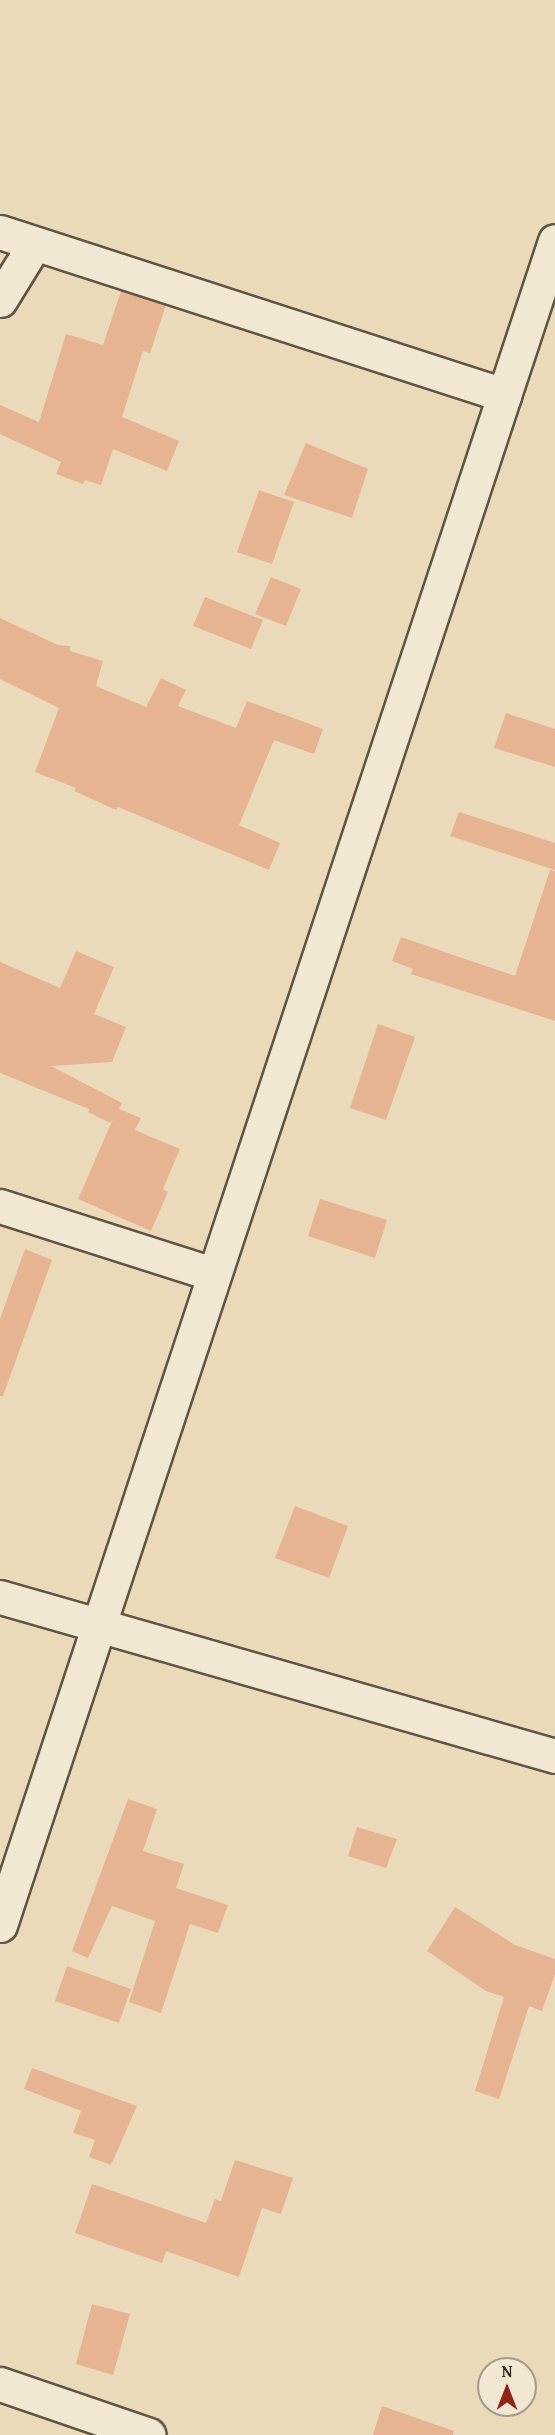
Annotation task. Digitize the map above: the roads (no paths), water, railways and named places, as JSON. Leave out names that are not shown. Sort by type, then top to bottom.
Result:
[{"type":"street","points":[[0,232],[504,395]]},
{"type":"street","points":[[0,1925],[555,241]]},
{"type":"street","points":[[0,300],[34,244]]},
{"type":"street","points":[[0,1206],[213,1274]]},
{"type":"street","points":[[0,1597],[97,1628],[555,1756]]},
{"type":"street","points":[[0,2384],[149,2435]]}]
